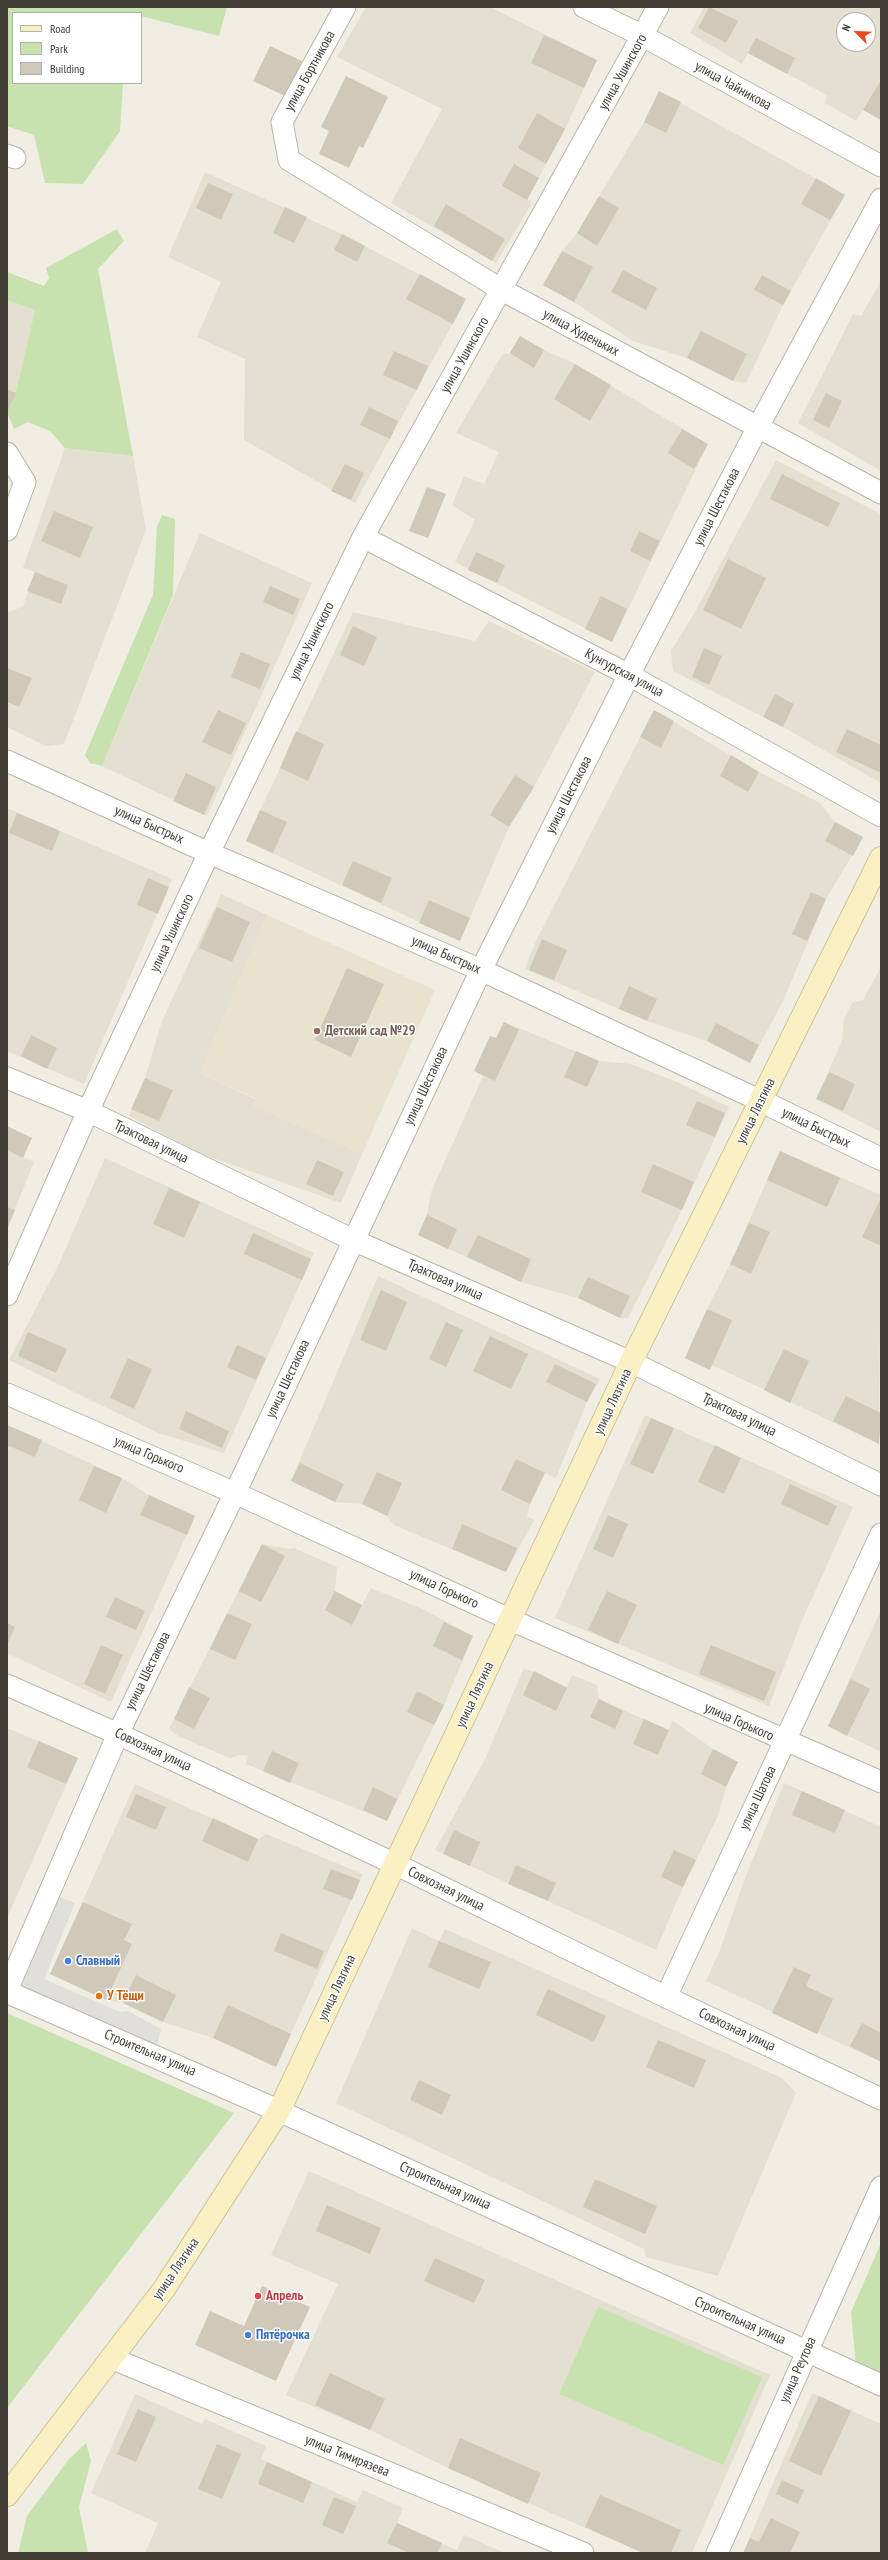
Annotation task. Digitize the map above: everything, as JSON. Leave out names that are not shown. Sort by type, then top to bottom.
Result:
[{"type":"main road","name":"улица Лязгина","points":[[7,2495],[164,2289],[279,2111],[631,1362],[881,858]]},
{"type":"street","name":"улица Бортникова","points":[[289,160],[282,122],[345,7]]},
{"type":"street","name":"улица Чайникова","points":[[584,7],[643,36],[881,166]]},
{"type":"street","name":"улица Ушинского","points":[[7,1295],[88,1112],[209,853],[363,537],[502,290],[658,7]]},
{"type":"street","name":"улица Худеньких","points":[[289,160],[502,290],[881,493]]},
{"type":"street","name":"улица Шестакова","points":[[7,1991],[118,1734],[235,1493],[481,970],[629,675],[758,427],[881,199]]},
{"type":"street","points":[[7,453],[25,482],[7,530]]},
{"type":"street","name":"Кунгурская улица","points":[[363,537],[629,675],[881,816]]},
{"type":"street","name":"улица Быстрых","points":[[7,761],[209,853],[481,970],[881,1159]]},
{"type":"street","name":"Трактовая улица","points":[[7,1078],[88,1112],[353,1240],[631,1362],[881,1485]]},
{"type":"street","name":"улица Горького","points":[[7,1394],[235,1493],[511,1620],[783,1741],[881,1782]]},
{"type":"street","name":"улица Шатова","points":[[666,1997],[783,1741],[881,1534]]},
{"type":"street","name":"Совхозная улица","points":[[7,1685],[118,1734],[396,1864],[666,1997],[881,2098]]},
{"type":"street","name":"Строительная улица","points":[[7,1991],[279,2111],[881,2385]]},
{"type":"street","name":"улица Реутова","points":[[717,2553],[881,2187]]},
{"type":"street","name":"улица Тимирязева","points":[[112,2358],[583,2553]]},
{"type":"shaded area","points":[[366,7],[490,7],[597,60],[565,129],[527,200],[532,203],[496,263],[391,203],[442,109],[337,57]]},
{"type":"shaded area","points":[[704,7],[881,7],[881,120],[863,110],[856,121],[825,103],[827,95],[748,53],[742,64],[690,33]]},
{"type":"shaded area","points":[[659,91],[845,195],[783,305],[746,383],[733,381],[687,358],[633,341],[574,302],[543,285],[562,251],[577,233],[644,122]]},
{"type":"shaded area","points":[[205,172],[342,234],[466,299],[355,503],[244,440],[245,359],[197,337],[221,282],[168,257]]},
{"type":"shaded area","points":[[881,281],[881,471],[798,423],[853,314],[861,316]]},
{"type":"shaded area","points":[[7,300],[35,310],[16,393],[7,412]]},
{"type":"shaded area","points":[[520,336],[544,350],[575,364],[708,444],[612,642],[455,562],[475,520],[452,505],[464,476],[484,484],[499,452],[456,433],[502,355],[510,353]]},
{"type":"shaded area","points":[[65,448],[133,456],[146,530],[64,744],[46,746],[7,727],[7,613],[23,606],[35,572],[23,568]]},
{"type":"shaded area","points":[[776,460],[881,514],[881,783],[783,727],[673,671],[671,651],[695,612]]},
{"type":"shaded area","points":[[200,533],[312,583],[207,816],[102,766]]},
{"type":"shaded area","points":[[353,612],[475,641],[489,621],[595,672],[534,787],[509,827],[460,941],[246,841]]},
{"type":"shaded area","points":[[654,710],[759,772],[820,803],[835,822],[863,837],[826,899],[783,1001],[750,1063],[707,1041],[647,1021],[525,969],[536,941]]},
{"type":"shaded area","points":[[7,808],[172,879],[84,1084],[7,1051]]},
{"type":"shaded area","points":[[221,894],[267,915],[200,1073],[257,1100],[254,1106],[362,1154],[341,1203],[199,1153],[129,1116],[145,1078],[162,1021]]},
{"type":"shaded area","name":"Детский сад №29","points":[[267,915],[435,990],[362,1154],[254,1106],[257,1099],[200,1073]]},
{"type":"shaded area","points":[[881,967],[881,1132],[816,1099],[842,1041],[844,1019],[852,1003],[863,1000]]},
{"type":"shaded area","points":[[504,1022],[599,1061],[631,1064],[677,1082],[729,1107],[682,1210],[628,1318],[620,1318],[578,1298],[521,1282],[418,1235],[427,1215],[431,1192],[483,1076],[474,1071],[490,1036],[497,1038]]},
{"type":"shaded area","points":[[7,1126],[32,1138],[23,1157],[34,1162],[7,1229]]},
{"type":"shaded area","points":[[780,1151],[881,1195],[879,1444],[712,1365],[710,1370],[685,1358],[707,1309],[730,1264]]},
{"type":"shaded area","points":[[105,1158],[314,1253],[224,1453],[158,1433],[9,1360],[59,1264]]},
{"type":"shaded area","points":[[378,1276],[600,1379],[587,1402],[556,1478],[545,1473],[530,1504],[527,1516],[534,1520],[506,1572],[394,1525],[387,1516],[362,1504],[335,1502],[291,1481]]},
{"type":"shaded area","points":[[645,1415],[853,1507],[800,1625],[769,1706],[555,1618]]},
{"type":"shaded area","points":[[7,1425],[122,1478],[149,1495],[195,1516],[111,1702],[7,1653]]},
{"type":"shaded area","points":[[262,1544],[289,1549],[294,1548],[337,1567],[335,1591],[362,1605],[371,1588],[418,1607],[473,1636],[444,1705],[387,1821],[246,1764],[248,1756],[241,1755],[230,1758],[178,1736],[169,1729]]},
{"type":"shaded area","points":[[881,1610],[881,1752],[828,1726]]},
{"type":"shaded area","points":[[524,1668],[567,1687],[572,1675],[597,1685],[599,1699],[668,1730],[673,1721],[713,1749],[738,1762],[726,1787],[718,1816],[683,1887],[656,1950],[435,1850],[485,1759]]},
{"type":"shaded area","points":[[7,1728],[78,1758],[7,1918]]},
{"type":"shaded area","points":[[784,1783],[881,1827],[881,2062],[706,1981],[720,1950],[745,1878]]},
{"type":"shaded area","points":[[135,1784],[258,1839],[266,1834],[363,1874],[276,2067],[213,2038],[163,2022],[123,2003],[106,2000],[50,1974]]},
{"type":"shaded area","points":[[57,1896],[75,1903],[44,1979],[120,2012],[128,2011],[161,2029],[156,2050],[16,1988]]},
{"type":"shaded area","points":[[412,1928],[439,1941],[445,1929],[782,2078],[796,2093],[718,2276],[646,2257],[644,2249],[336,2103]]},
{"type":"shaded area","points":[[309,2171],[770,2375],[692,2553],[643,2553],[448,2468],[370,2430],[286,2395],[338,2284],[271,2255]]},
{"type":"shaded area","points":[[812,2393],[881,2424],[881,2553],[743,2553]]},
{"type":"shaded area","points":[[135,2394],[202,2424],[205,2419],[266,2446],[261,2459],[357,2502],[363,2490],[403,2508],[397,2524],[457,2550],[464,2535],[505,2553],[145,2553],[158,2523],[91,2493]]},
{"type":"green space","points":[[7,7],[227,7],[219,36],[142,16],[142,12],[12,12],[12,84],[123,84],[120,131],[83,184],[45,183],[34,135],[7,126]]},
{"type":"green space","points":[[117,229],[124,241],[98,269],[133,456],[65,448],[50,431],[28,422],[14,429],[7,412],[16,392],[35,310],[7,300],[7,272],[44,286],[49,278],[46,268]]},
{"type":"green space","points":[[162,515],[175,519],[173,595],[102,766],[90,763],[85,755],[153,595],[157,527]]},
{"type":"green space","points":[[7,2013],[234,2113],[7,2408]]},
{"type":"green space","points":[[881,2243],[881,2374],[856,2365],[851,2312]]},
{"type":"green space","points":[[598,2307],[762,2377],[723,2465],[559,2394]]},
{"type":"green space","points":[[86,2443],[91,2461],[79,2507],[88,2553],[18,2553],[27,2516],[69,2459]]},
{"type":"building","points":[[709,7],[738,21],[726,43],[698,28]]},
{"type":"building","points":[[544,35],[597,60],[584,88],[531,63]]},
{"type":"building","points":[[756,38],[795,58],[787,74],[748,53]]},
{"type":"building","points":[[270,46],[302,61],[285,96],[253,81]]},
{"type":"building","points":[[346,76],[388,97],[363,148],[359,146],[349,168],[319,154],[329,131],[321,127]]},
{"type":"building","points":[[881,80],[881,120],[863,110]]},
{"type":"building","points":[[659,91],[681,102],[666,133],[644,122]]},
{"type":"building","points":[[537,113],[565,129],[546,164],[518,148]]},
{"type":"building","points":[[514,164],[539,178],[527,200],[502,186]]},
{"type":"building","points":[[816,178],[845,195],[830,220],[801,204]]},
{"type":"building","points":[[208,183],[233,194],[221,220],[196,208]]},
{"type":"building","points":[[599,196],[619,208],[597,246],[577,233]]},
{"type":"building","points":[[446,204],[505,239],[492,261],[434,226]]},
{"type":"building","points":[[285,207],[307,217],[294,243],[273,233]]},
{"type":"building","points":[[342,234],[365,246],[357,262],[334,250]]},
{"type":"building","points":[[562,251],[593,267],[574,302],[543,285]]},
{"type":"building","points":[[623,270],[657,288],[646,310],[611,292]]},
{"type":"building","points":[[420,274],[466,299],[453,324],[406,299]]},
{"type":"building","points":[[762,275],[791,291],[783,305],[754,290]]},
{"type":"building","points":[[701,331],[747,354],[733,381],[687,358]]},
{"type":"building","points":[[520,336],[544,350],[534,368],[510,353]]},
{"type":"building","points":[[394,351],[428,366],[417,390],[383,375]]},
{"type":"building","points":[[575,364],[611,385],[590,421],[554,399]]},
{"type":"building","points":[[7,389],[16,393],[7,412]]},
{"type":"building","points":[[826,393],[842,401],[829,428],[813,420]]},
{"type":"building","points":[[369,407],[398,421],[390,439],[360,425]]},
{"type":"building","points":[[682,429],[708,444],[694,469],[668,453]]},
{"type":"building","points":[[345,464],[364,473],[351,500],[331,491]]},
{"type":"building","points":[[782,474],[840,503],[828,527],[770,499]]},
{"type":"building","points":[[427,487],[446,494],[428,538],[409,531]]},
{"type":"building","points":[[54,511],[93,527],[80,558],[41,541]]},
{"type":"building","points":[[639,531],[660,541],[650,561],[630,551]]},
{"type":"building","points":[[476,552],[505,565],[497,583],[468,570]]},
{"type":"building","points":[[728,559],[766,578],[741,629],[703,610]]},
{"type":"building","points":[[35,572],[68,585],[61,604],[27,591]]},
{"type":"building","points":[[270,586],[300,599],[293,615],[263,602]]},
{"type":"building","points":[[601,596],[627,609],[612,642],[585,629]]},
{"type":"building","points":[[353,626],[377,637],[364,666],[340,655]]},
{"type":"building","points":[[704,648],[722,656],[709,685],[692,677]]},
{"type":"building","points":[[241,652],[270,664],[260,689],[231,677]]},
{"type":"building","points":[[7,668],[32,678],[19,707],[7,702]]},
{"type":"building","points":[[775,694],[794,704],[783,727],[763,717]]},
{"type":"building","points":[[218,710],[246,723],[231,755],[202,742]]},
{"type":"building","points":[[654,710],[674,721],[661,748],[640,737]]},
{"type":"building","points":[[847,729],[881,745],[881,773],[836,752]]},
{"type":"building","points":[[296,731],[324,744],[308,781],[280,768]]},
{"type":"building","points":[[731,755],[759,772],[748,792],[720,776]]},
{"type":"building","points":[[186,773],[216,787],[204,815],[173,801]]},
{"type":"building","points":[[515,775],[534,787],[509,827],[490,815]]},
{"type":"building","points":[[260,810],[287,822],[273,853],[246,841]]},
{"type":"building","points":[[17,813],[60,831],[52,851],[9,833]]},
{"type":"building","points":[[835,822],[863,837],[853,856],[825,841]]},
{"type":"building","points":[[353,861],[392,878],[381,903],[342,885]]},
{"type":"building","points":[[148,878],[169,887],[158,914],[137,905]]},
{"type":"building","points":[[811,892],[826,899],[807,941],[792,934]]},
{"type":"building","points":[[429,900],[470,918],[460,941],[419,923]]},
{"type":"building","points":[[217,907],[250,922],[232,962],[199,948]]},
{"type":"building","points":[[542,939],[567,950],[554,980],[529,970]]},
{"type":"building","points":[[347,968],[384,984],[351,1057],[315,1040]]},
{"type":"building","points":[[629,986],[657,999],[647,1021],[619,1009]]},
{"type":"building","points":[[504,1022],[519,1030],[495,1081],[474,1071],[490,1036],[496,1038]]},
{"type":"building","points":[[716,1023],[759,1045],[750,1063],[707,1041]]},
{"type":"building","points":[[31,1035],[57,1048],[47,1069],[21,1056]]},
{"type":"building","points":[[576,1051],[599,1061],[587,1087],[564,1077]]},
{"type":"building","points":[[829,1072],[855,1084],[843,1111],[816,1099]]},
{"type":"building","points":[[145,1078],[173,1090],[159,1121],[131,1109]]},
{"type":"building","points":[[697,1101],[725,1113],[715,1137],[686,1125]]},
{"type":"building","points":[[7,1126],[32,1138],[23,1158],[7,1150]]},
{"type":"building","points":[[780,1151],[840,1178],[827,1207],[767,1180]]},
{"type":"building","points":[[317,1160],[344,1172],[333,1196],[306,1184]]},
{"type":"building","points":[[653,1164],[694,1182],[682,1210],[641,1192]]},
{"type":"building","points":[[169,1188],[200,1202],[184,1238],[153,1224]]},
{"type":"building","points":[[880,1200],[881,1201],[881,1246],[862,1237]]},
{"type":"building","points":[[7,1207],[15,1210],[7,1229]]},
{"type":"building","points":[[427,1215],[457,1229],[448,1249],[418,1235]]},
{"type":"building","points":[[749,1223],[770,1232],[751,1274],[730,1264]]},
{"type":"building","points":[[253,1233],[311,1259],[302,1280],[244,1254]]},
{"type":"building","points":[[478,1235],[531,1259],[521,1282],[467,1257]]},
{"type":"building","points":[[588,1277],[630,1296],[620,1318],[578,1298]]},
{"type":"building","points":[[381,1290],[407,1302],[386,1351],[360,1340]]},
{"type":"building","points":[[707,1309],[732,1320],[710,1370],[685,1358]]},
{"type":"building","points":[[446,1322],[463,1330],[446,1367],[429,1359]]},
{"type":"building","points":[[28,1332],[67,1349],[56,1373],[18,1356]]},
{"type":"building","points":[[490,1336],[528,1354],[511,1389],[473,1371]]},
{"type":"building","points":[[237,1345],[266,1358],[256,1380],[227,1367]]},
{"type":"building","points":[[784,1349],[809,1361],[790,1403],[764,1390]]},
{"type":"building","points":[[128,1358],[152,1369],[134,1409],[110,1398]]},
{"type":"building","points":[[555,1364],[596,1384],[587,1402],[546,1382]]},
{"type":"building","points":[[846,1396],[881,1413],[879,1444],[833,1421]]},
{"type":"building","points":[[186,1411],[229,1431],[222,1448],[179,1429]]},
{"type":"building","points":[[651,1418],[674,1428],[653,1474],[630,1464]]},
{"type":"building","points":[[7,1425],[42,1440],[35,1457],[7,1445]]},
{"type":"building","points":[[715,1445],[741,1458],[724,1494],[698,1482]]},
{"type":"building","points":[[516,1459],[545,1473],[530,1504],[501,1490]]},
{"type":"building","points":[[300,1463],[344,1484],[335,1502],[291,1481]]},
{"type":"building","points":[[94,1466],[122,1478],[106,1513],[79,1500]]},
{"type":"building","points":[[377,1472],[402,1483],[387,1516],[362,1504]]},
{"type":"building","points":[[790,1484],[837,1506],[828,1526],[781,1504]]},
{"type":"building","points":[[149,1495],[195,1516],[187,1535],[140,1515]]},
{"type":"building","points":[[608,1515],[628,1524],[613,1558],[593,1549]]},
{"type":"building","points":[[462,1524],[517,1548],[506,1572],[452,1549]]},
{"type":"building","points":[[262,1544],[285,1556],[261,1602],[239,1591]]},
{"type":"building","points":[[335,1591],[362,1605],[352,1625],[325,1610]]},
{"type":"building","points":[[607,1591],[637,1605],[618,1644],[588,1630]]},
{"type":"building","points":[[115,1597],[145,1611],[136,1630],[106,1617]]},
{"type":"building","points":[[227,1613],[252,1624],[235,1660],[210,1649]]},
{"type":"building","points":[[444,1622],[473,1636],[462,1660],[433,1646]]},
{"type":"building","points":[[7,1623],[15,1627],[7,1645]]},
{"type":"building","points":[[101,1645],[123,1655],[105,1694],[84,1684]]},
{"type":"building","points":[[711,1645],[776,1672],[764,1701],[699,1674]]},
{"type":"building","points":[[534,1671],[567,1688],[556,1711],[523,1695]]},
{"type":"building","points":[[851,1679],[870,1689],[847,1736],[828,1726]]},
{"type":"building","points":[[189,1687],[210,1698],[194,1729],[174,1719]]},
{"type":"building","points":[[417,1691],[444,1705],[434,1725],[407,1712]]},
{"type":"building","points":[[599,1699],[623,1711],[615,1729],[590,1717]]},
{"type":"building","points":[[644,1719],[669,1730],[658,1755],[633,1744]]},
{"type":"building","points":[[39,1741],[78,1758],[66,1784],[27,1767]]},
{"type":"building","points":[[713,1749],[738,1762],[726,1787],[701,1774]]},
{"type":"building","points":[[272,1751],[299,1763],[290,1783],[263,1771]]},
{"type":"building","points":[[373,1787],[397,1799],[387,1821],[363,1810]]},
{"type":"building","points":[[802,1791],[845,1810],[835,1833],[792,1815]]},
{"type":"building","points":[[136,1794],[166,1807],[156,1830],[126,1817]]},
{"type":"building","points":[[213,1818],[258,1839],[248,1862],[202,1841]]},
{"type":"building","points":[[454,1830],[480,1842],[470,1866],[443,1854]]},
{"type":"building","points":[[674,1850],[696,1860],[683,1887],[661,1877]]},
{"type":"building","points":[[516,1865],[556,1883],[548,1901],[508,1884]]},
{"type":"building","points":[[331,1869],[360,1880],[352,1900],[323,1889]]},
{"type":"building","points":[[83,1902],[132,1924],[124,1940],[132,1944],[106,2000],[50,1974]]},
{"type":"building","points":[[281,1933],[324,1951],[317,1969],[274,1951]]},
{"type":"building","points":[[439,1941],[491,1962],[479,1989],[428,1967]]},
{"type":"building","points":[[794,1967],[811,1975],[806,1986],[833,1999],[817,2034],[772,2013]]},
{"type":"building","points":[[136,1975],[176,1995],[163,2022],[123,2003]]},
{"type":"building","points":[[548,1989],[606,2016],[594,2042],[536,2015]]},
{"type":"building","points":[[228,2005],[291,2034],[276,2067],[213,2038]]},
{"type":"building","points":[[862,2023],[881,2033],[881,2062],[850,2046]]},
{"type":"building","points":[[658,2040],[706,2060],[694,2088],[646,2067]]},
{"type":"building","points":[[419,2080],[451,2095],[442,2115],[410,2100]]},
{"type":"building","points":[[595,2179],[657,2206],[645,2234],[583,2207]]},
{"type":"building","points":[[327,2205],[381,2228],[370,2254],[316,2231]]},
{"type":"building","points":[[435,2258],[485,2280],[474,2303],[424,2281]]},
{"type":"building","name":"Пятёрочка","points":[[262,2286],[310,2307],[276,2381],[195,2345],[210,2311],[244,2326]]},
{"type":"building","points":[[330,2373],[385,2399],[370,2430],[315,2405]]},
{"type":"building","points":[[819,2396],[851,2411],[821,2476],[789,2461]]},
{"type":"building","points":[[138,2409],[156,2417],[136,2462],[117,2454]]},
{"type":"building","points":[[460,2438],[541,2473],[528,2504],[448,2468]]},
{"type":"building","points":[[217,2444],[241,2454],[222,2499],[198,2489]]},
{"type":"building","points":[[267,2462],[312,2482],[303,2503],[258,2484]]},
{"type":"building","points":[[782,2480],[804,2490],[798,2504],[776,2494]]},
{"type":"building","points":[[600,2495],[681,2530],[671,2553],[643,2553],[585,2527]]},
{"type":"building","points":[[334,2497],[356,2506],[343,2534],[322,2525]]},
{"type":"building","points":[[771,2518],[800,2532],[790,2553],[743,2553],[750,2538],[759,2542]]},
{"type":"building","points":[[397,2523],[442,2543],[437,2553],[409,2553],[387,2543]]},
{"type":"place","name":"Детский сад №29","points":[[317,1031]]},
{"type":"place","name":"Славный","points":[[68,1961]]},
{"type":"place","name":"У Тёщи","points":[[99,1996]]},
{"type":"place","name":"Апрель","points":[[258,2296]]},
{"type":"place","name":"Пятёрочка","points":[[248,2335]]}]
